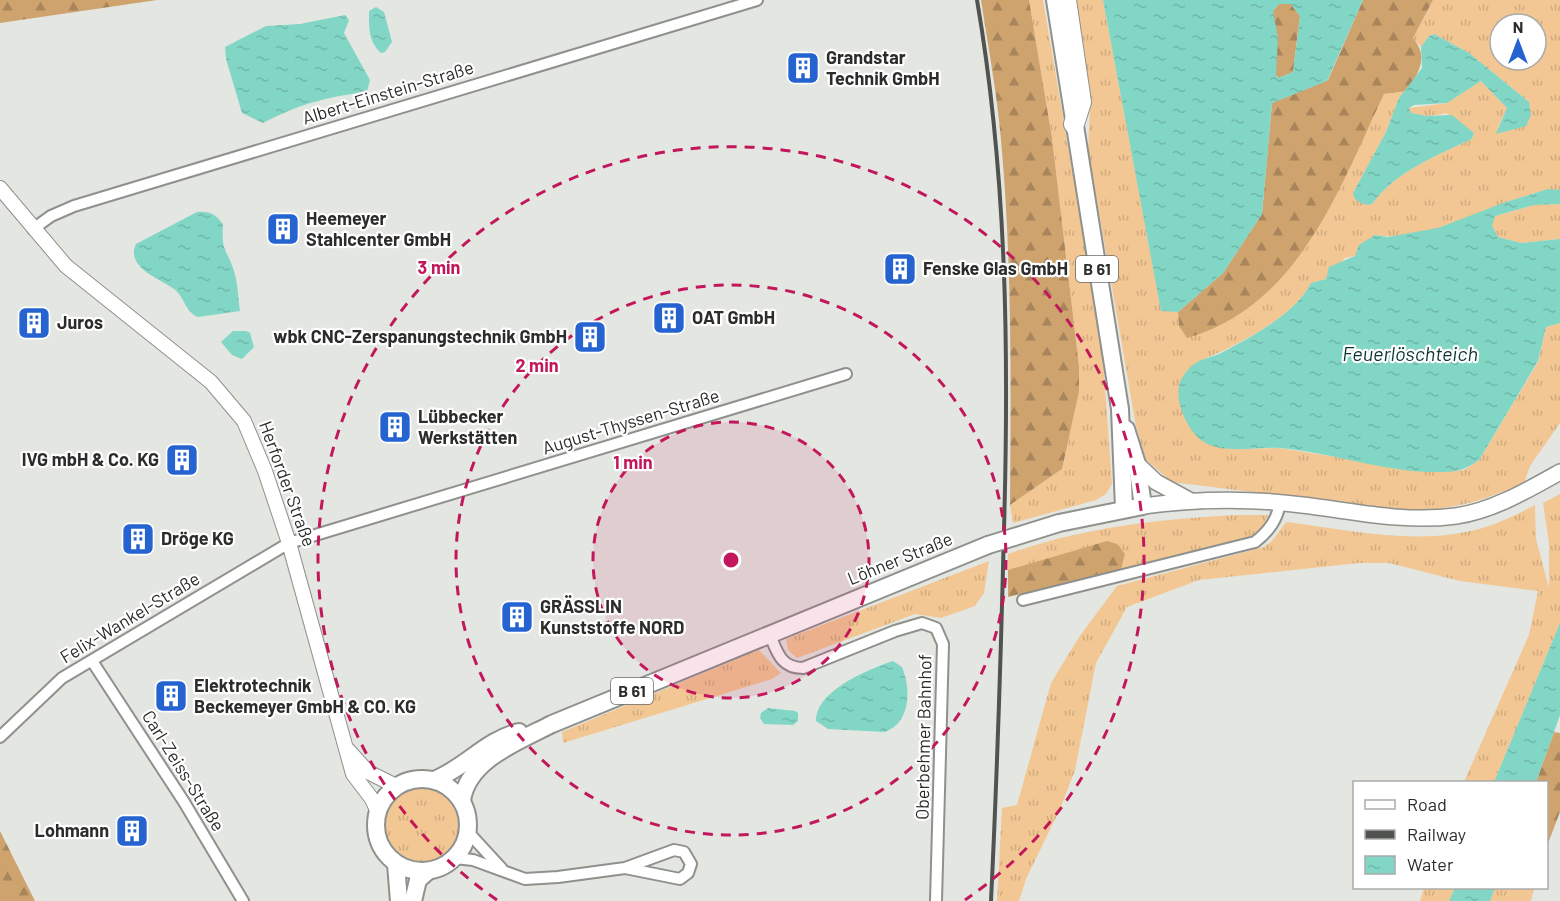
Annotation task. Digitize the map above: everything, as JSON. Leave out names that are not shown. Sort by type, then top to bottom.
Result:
[{"type":"highway","points":[[1066,0],[1081,102],[1074,124]]},
{"type":"main road","name":"B 61","points":[[1054,0],[1120,409],[1124,508]]},
{"type":"main road","name":"B 61","points":[[1120,409],[1137,464],[1143,506]]},
{"type":"main road","points":[[1137,464],[1156,482],[1192,501]]},
{"type":"main road","name":"Löhner Straße","points":[[462,801],[467,780],[477,768],[515,743],[552,724],[768,633],[988,545],[1059,523],[1124,508],[1192,501],[1280,503],[1386,517],[1422,519],[1458,516],[1491,506],[1560,472]]},
{"type":"main road","name":"Löhner Straße","points":[[434,780],[446,775],[475,753],[508,734],[552,724]]},
{"type":"main road","points":[[413,901],[418,880],[428,871],[455,858],[465,842],[468,821],[462,801],[450,787],[434,780],[408,780],[384,796],[377,810],[378,840],[388,857],[396,864],[428,871]]},
{"type":"main road","points":[[396,864],[399,901]]},
{"type":"street","name":"Albert-Einstein-Straße","points":[[33,229],[51,216],[74,206],[757,0]]},
{"type":"street","name":"Herforder Straße","points":[[0,188],[66,266],[211,382],[244,421],[266,471],[289,543],[353,774],[372,799],[377,810]]},
{"type":"street","name":"August-Thyssen-Straße","points":[[289,543],[846,374]]},
{"type":"street","points":[[1023,600],[1256,542],[1269,530],[1278,514],[1280,503]]},
{"type":"street","name":"Felix-Wankel-Straße","points":[[0,737],[62,678],[289,543]]},
{"type":"street","name":"Oberbehmer Bahnhof","points":[[768,633],[783,663],[791,668],[803,668],[895,631],[922,623],[936,628],[943,644],[936,901]]},
{"type":"street","name":"Carl-Zeiss-Straße","points":[[92,661],[184,802],[243,901]]},
{"type":"street","name":"Herforder Straße","points":[[347,748],[368,772],[396,786]]},
{"type":"street","points":[[468,832],[504,871]]},
{"type":"street","points":[[455,858],[473,860],[525,879],[558,878],[625,868],[678,850],[687,855],[691,864],[688,873],[680,879],[625,868]]},
{"type":"green space","points":[[0,0],[157,0],[0,23]]},
{"type":"green space","points":[[981,0],[1029,0],[1052,138],[1079,366],[1079,392],[1062,469],[1010,505],[1010,322],[1005,185],[997,105]]},
{"type":"green space","points":[[1029,0],[1043,0],[1102,346],[1112,484],[1106,494],[1096,500],[1013,523],[1010,505],[1062,469],[1079,392],[1079,366],[1052,138]]},
{"type":"green space","points":[[1073,0],[1103,0],[1161,310],[1178,312],[1179,326],[1351,164],[1384,94],[1407,91],[1399,98],[1386,132],[1353,193],[1372,204],[1392,183],[1417,166],[1472,139],[1474,133],[1446,113],[1432,116],[1419,115],[1410,113],[1409,108],[1447,103],[1481,81],[1507,108],[1498,128],[1529,102],[1492,72],[1548,72],[1548,12],[1488,12],[1488,69],[1469,53],[1434,34],[1429,36],[1421,47],[1413,38],[1433,0],[1560,0],[1560,190],[1544,191],[1519,198],[1448,225],[1412,235],[1375,235],[1355,256],[1345,258],[1326,279],[1311,283],[1290,309],[1276,320],[1243,341],[1195,363],[1205,443],[1239,449],[1279,448],[1434,472],[1464,470],[1479,460],[1538,362],[1546,327],[1560,323],[1560,423],[1530,466],[1524,483],[1466,504],[1404,511],[1172,482],[1146,460],[1136,426],[1088,149],[1090,108]]},
{"type":"green space","points":[[1363,0],[1433,0],[1413,38],[1418,45],[1421,58],[1415,77],[1407,91],[1384,94],[1331,205],[1310,240],[1286,272],[1258,300],[1225,323],[1187,338],[1179,326],[1178,312],[1223,273],[1262,214],[1272,103],[1328,80]]},
{"type":"green space","points":[[1279,4],[1291,4],[1300,16],[1293,72],[1279,78],[1276,75],[1273,11]]},
{"type":"green space","points":[[1560,204],[1560,239],[1521,243],[1498,237],[1491,226],[1495,216],[1534,205]]},
{"type":"green space","points":[[1560,494],[1560,623],[1494,781],[1464,781],[1529,635],[1538,591],[1460,581],[1389,563],[1359,563],[1199,580],[1127,607],[1096,663],[1075,770],[1060,809],[1026,879],[1019,901],[997,901],[1002,808],[1017,805],[1051,683],[1079,637],[1117,586],[1264,547],[1272,541],[1286,522],[1398,536],[1444,535],[1484,527],[1535,505],[1536,539],[1549,588],[1549,543],[1543,503]]},
{"type":"green space","points":[[1236,515],[1268,515],[1261,532],[1243,541],[1121,570],[1125,554],[1008,570],[1008,554],[1092,531],[1149,522]]},
{"type":"green space","points":[[1107,541],[1117,544],[1125,554],[1121,570],[1008,597],[1008,570]]},
{"type":"green space","points":[[989,561],[984,593],[975,606],[941,618],[915,614],[797,658],[788,650],[786,639]]},
{"type":"green space","points":[[759,650],[781,673],[772,679],[563,743],[562,732]]},
{"type":"green space","points":[[1554,732],[1560,733],[1560,812],[1548,843],[1548,781],[1536,781]]},
{"type":"green space","points":[[421,785],[436,788],[449,796],[457,809],[460,824],[457,839],[449,852],[436,860],[421,863],[406,860],[393,852],[385,839],[382,824],[385,809],[393,796],[406,788]]},
{"type":"green space","points":[[0,831],[35,901],[0,901]]},
{"type":"green space","points":[[1424,889],[1455,889],[1449,901],[1420,901]]},
{"type":"green space","points":[[1495,889],[1534,889],[1531,901],[1490,901]]},
{"type":"water","points":[[1103,0],[1363,0],[1327,81],[1272,103],[1262,214],[1223,273],[1178,312],[1161,311]],"holes":[[[1279,4],[1291,4],[1300,16],[1293,72],[1279,78],[1276,75],[1278,38],[1273,11]]]},
{"type":"water","points":[[376,7],[384,12],[392,42],[385,52],[381,53],[371,39],[369,28],[369,11]]},
{"type":"water","points":[[345,15],[349,20],[344,33],[370,80],[367,92],[313,102],[263,123],[242,113],[226,59],[225,47],[266,26],[300,24]]},
{"type":"water","points":[[1434,34],[1469,53],[1488,69],[1488,72],[1492,72],[1529,102],[1531,115],[1526,126],[1496,134],[1507,108],[1481,81],[1447,103],[1414,105],[1409,108],[1411,113],[1427,116],[1452,115],[1474,133],[1472,139],[1445,151],[1405,174],[1381,193],[1372,204],[1363,204],[1355,199],[1353,193],[1386,132],[1399,98],[1422,68],[1421,47],[1429,36]]},
{"type":"water","name":"Feuerlöschteich","points":[[1548,189],[1560,190],[1560,204],[1534,205],[1495,216],[1492,226],[1498,237],[1521,243],[1560,239],[1560,323],[1546,327],[1538,361],[1479,460],[1464,469],[1437,472],[1379,466],[1299,450],[1221,448],[1198,438],[1188,425],[1181,409],[1178,393],[1181,380],[1189,369],[1197,362],[1223,352],[1273,323],[1295,304],[1311,283],[1326,279],[1329,267],[1355,256],[1359,245],[1375,235],[1388,237],[1438,228],[1503,203]]},
{"type":"water","points":[[197,212],[212,214],[223,224],[224,245],[235,276],[240,311],[198,317],[190,311],[178,292],[146,272],[135,260],[136,244]]},
{"type":"water","points":[[233,331],[250,333],[254,347],[242,359],[232,355],[221,342]]},
{"type":"water","points":[[1560,623],[1560,715],[1536,781],[1494,781]]},
{"type":"water","points":[[893,661],[902,667],[907,685],[907,704],[900,721],[894,727],[885,732],[828,729],[816,721],[818,710],[824,700],[834,691],[858,676]]},
{"type":"water","points":[[768,708],[795,711],[798,713],[798,721],[793,725],[764,724],[760,718],[761,713]]},
{"type":"water","points":[[1455,889],[1495,889],[1490,901],[1449,901]]},
{"type":"railway","points":[[977,0],[995,132],[1006,330],[1006,463],[991,901]]},
{"type":"place","name":"Grandstar Technik GmbH","points":[[803,68]]},
{"type":"place","name":"Heemeyer Stahlcenter GmbH","points":[[283,229]]},
{"type":"place","name":"Fenske Glas GmbH","points":[[900,269]]},
{"type":"place","name":"OAT GmbH","points":[[669,318]]},
{"type":"place","name":"Juros","points":[[34,323]]},
{"type":"place","name":"wbk CNC-Zerspanungstechnik GmbH","points":[[590,337]]},
{"type":"place","name":"Lübbecker Werkstätten","points":[[395,427]]},
{"type":"place","name":"IVG mbH & Co. KG","points":[[182,460]]},
{"type":"place","name":"Dröge KG","points":[[138,539]]},
{"type":"place","name":"GRÄSSLIN Kunststoffe NORD","points":[[517,617]]},
{"type":"place","name":"Elektrotechnik Beckemeyer GmbH & CO. KG","points":[[171,696]]},
{"type":"place","name":"Lohmann","points":[[132,831]]}]
